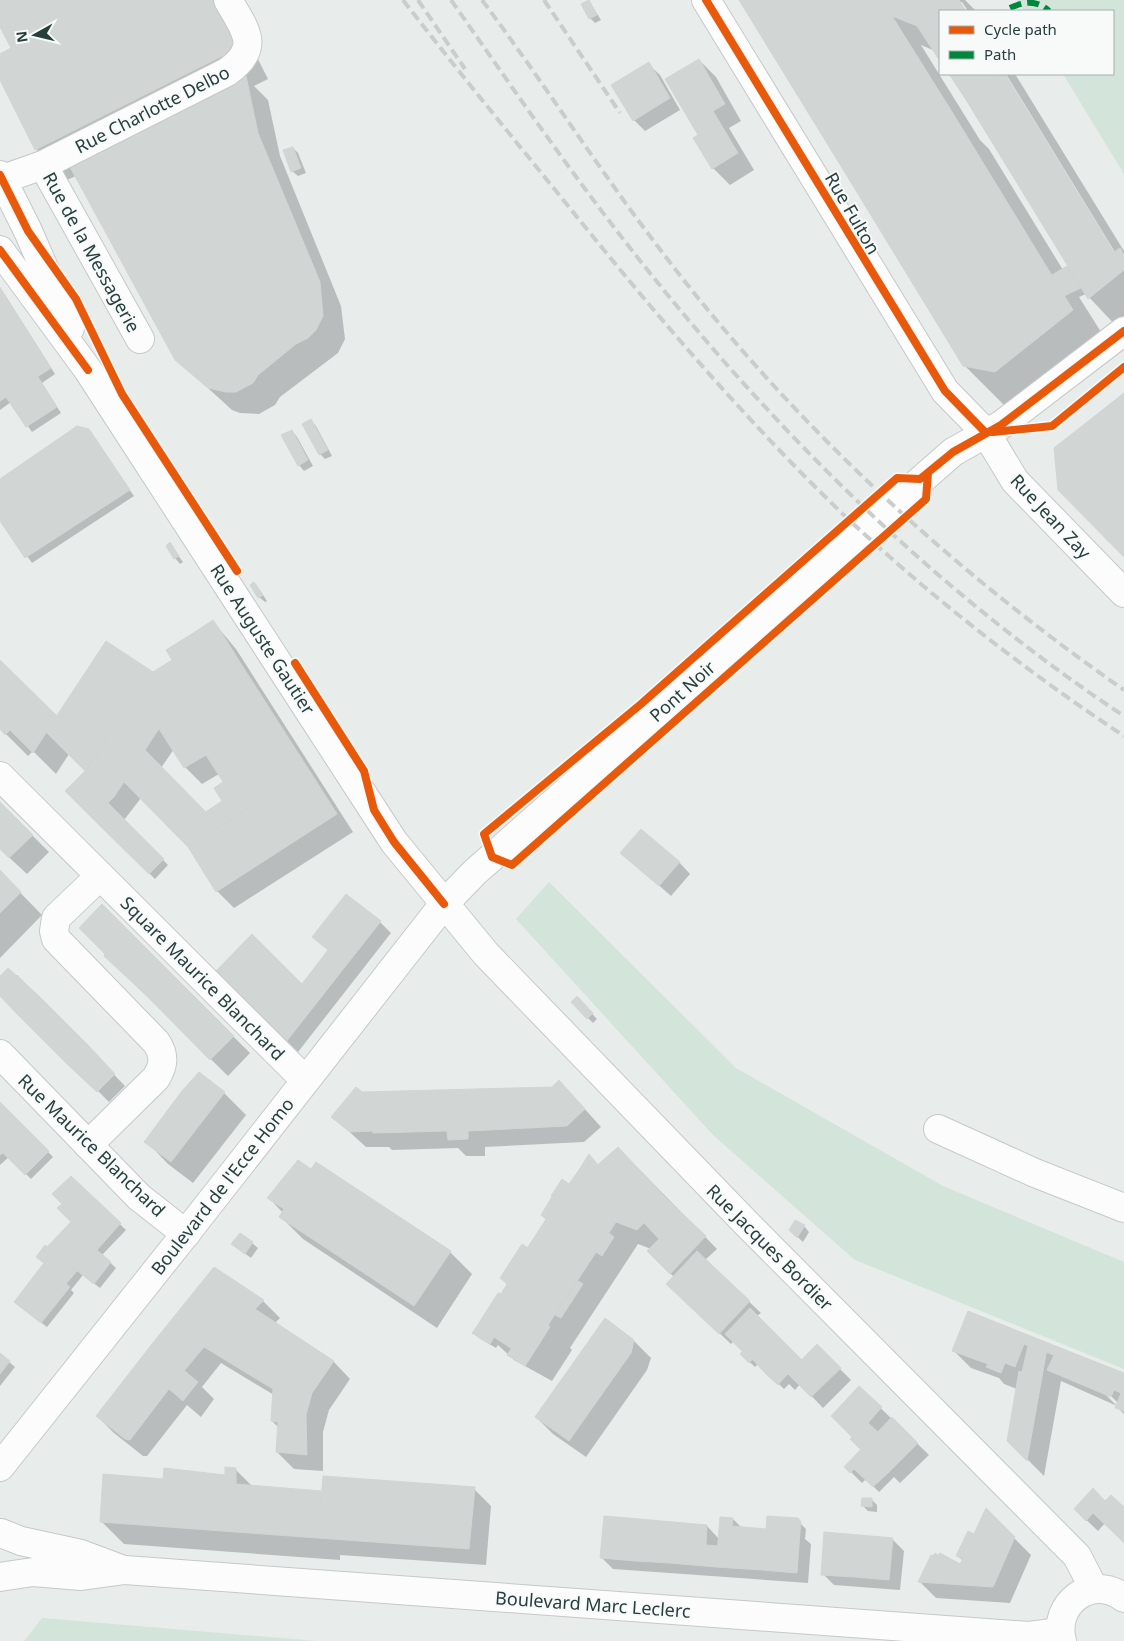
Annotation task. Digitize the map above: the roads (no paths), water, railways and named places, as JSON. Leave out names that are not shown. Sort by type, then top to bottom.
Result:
[{"type":"street","name":"Rue Charlotte Delbo","points":[[1,178],[94,147],[210,87],[242,61],[247,50],[248,36],[228,0]]},
{"type":"street","name":"Rue Fulton","points":[[706,0],[945,391],[986,432]]},
{"type":"street","name":"Rue de la Messagerie","points":[[43,165],[140,339]]},
{"type":"street","name":"Rue Auguste Gautier","points":[[1,178],[28,231],[88,370]]},
{"type":"street","name":"Rue Auguste Gautier","points":[[0,250],[88,370],[394,842],[444,904]]},
{"type":"street","name":"Pont Noir","points":[[444,904],[475,872],[920,479],[953,452],[1001,425],[1124,331]]},
{"type":"street","name":"Rue Jean Zay","points":[[986,432],[1015,481],[1124,593]]},
{"type":"street","name":"Square Maurice Blanchard","points":[[0,776],[305,1080]]},
{"type":"street","points":[[88,1145],[156,1078],[163,1064],[163,1056],[156,1042],[56,939],[54,931],[56,918],[100,876]]},
{"type":"street","name":"Boulevard de l'Ecce Homo","points":[[0,1467],[186,1234],[444,904]]},
{"type":"street","name":"Rue Jacques Bordier","points":[[444,904],[486,954],[747,1224],[1078,1556],[1094,1589]]},
{"type":"street","name":"Rue Maurice Blanchard","points":[[0,1054],[140,1197],[186,1234]]},
{"type":"street","points":[[938,1128],[1035,1172],[1124,1208]]},
{"type":"street","points":[[0,1533],[3,1556],[0,1573]]},
{"type":"street","name":"Boulevard Marc Leclerc","points":[[0,1533],[21,1541],[81,1554],[125,1570]]},
{"type":"street","name":"Boulevard Marc Leclerc","points":[[0,1578],[33,1572],[81,1576],[125,1570],[1028,1636],[1061,1636]]},
{"type":"street","points":[[1061,1636],[1061,1617],[1068,1604],[1080,1594],[1094,1589],[1108,1590],[1124,1598]]},
{"type":"railway","points":[[403,0],[635,288],[737,405],[809,481],[879,547],[946,605],[1051,686],[1124,736]]},
{"type":"railway","points":[[418,0],[465,69]]},
{"type":"railway","points":[[451,0],[566,163],[638,258],[691,323],[803,447],[924,563],[1055,668],[1124,716]]},
{"type":"railway","points":[[482,0],[662,252],[712,315],[764,375],[819,433],[935,543],[996,594],[1124,690]]},
{"type":"railway","points":[[544,0],[620,113]]}]
